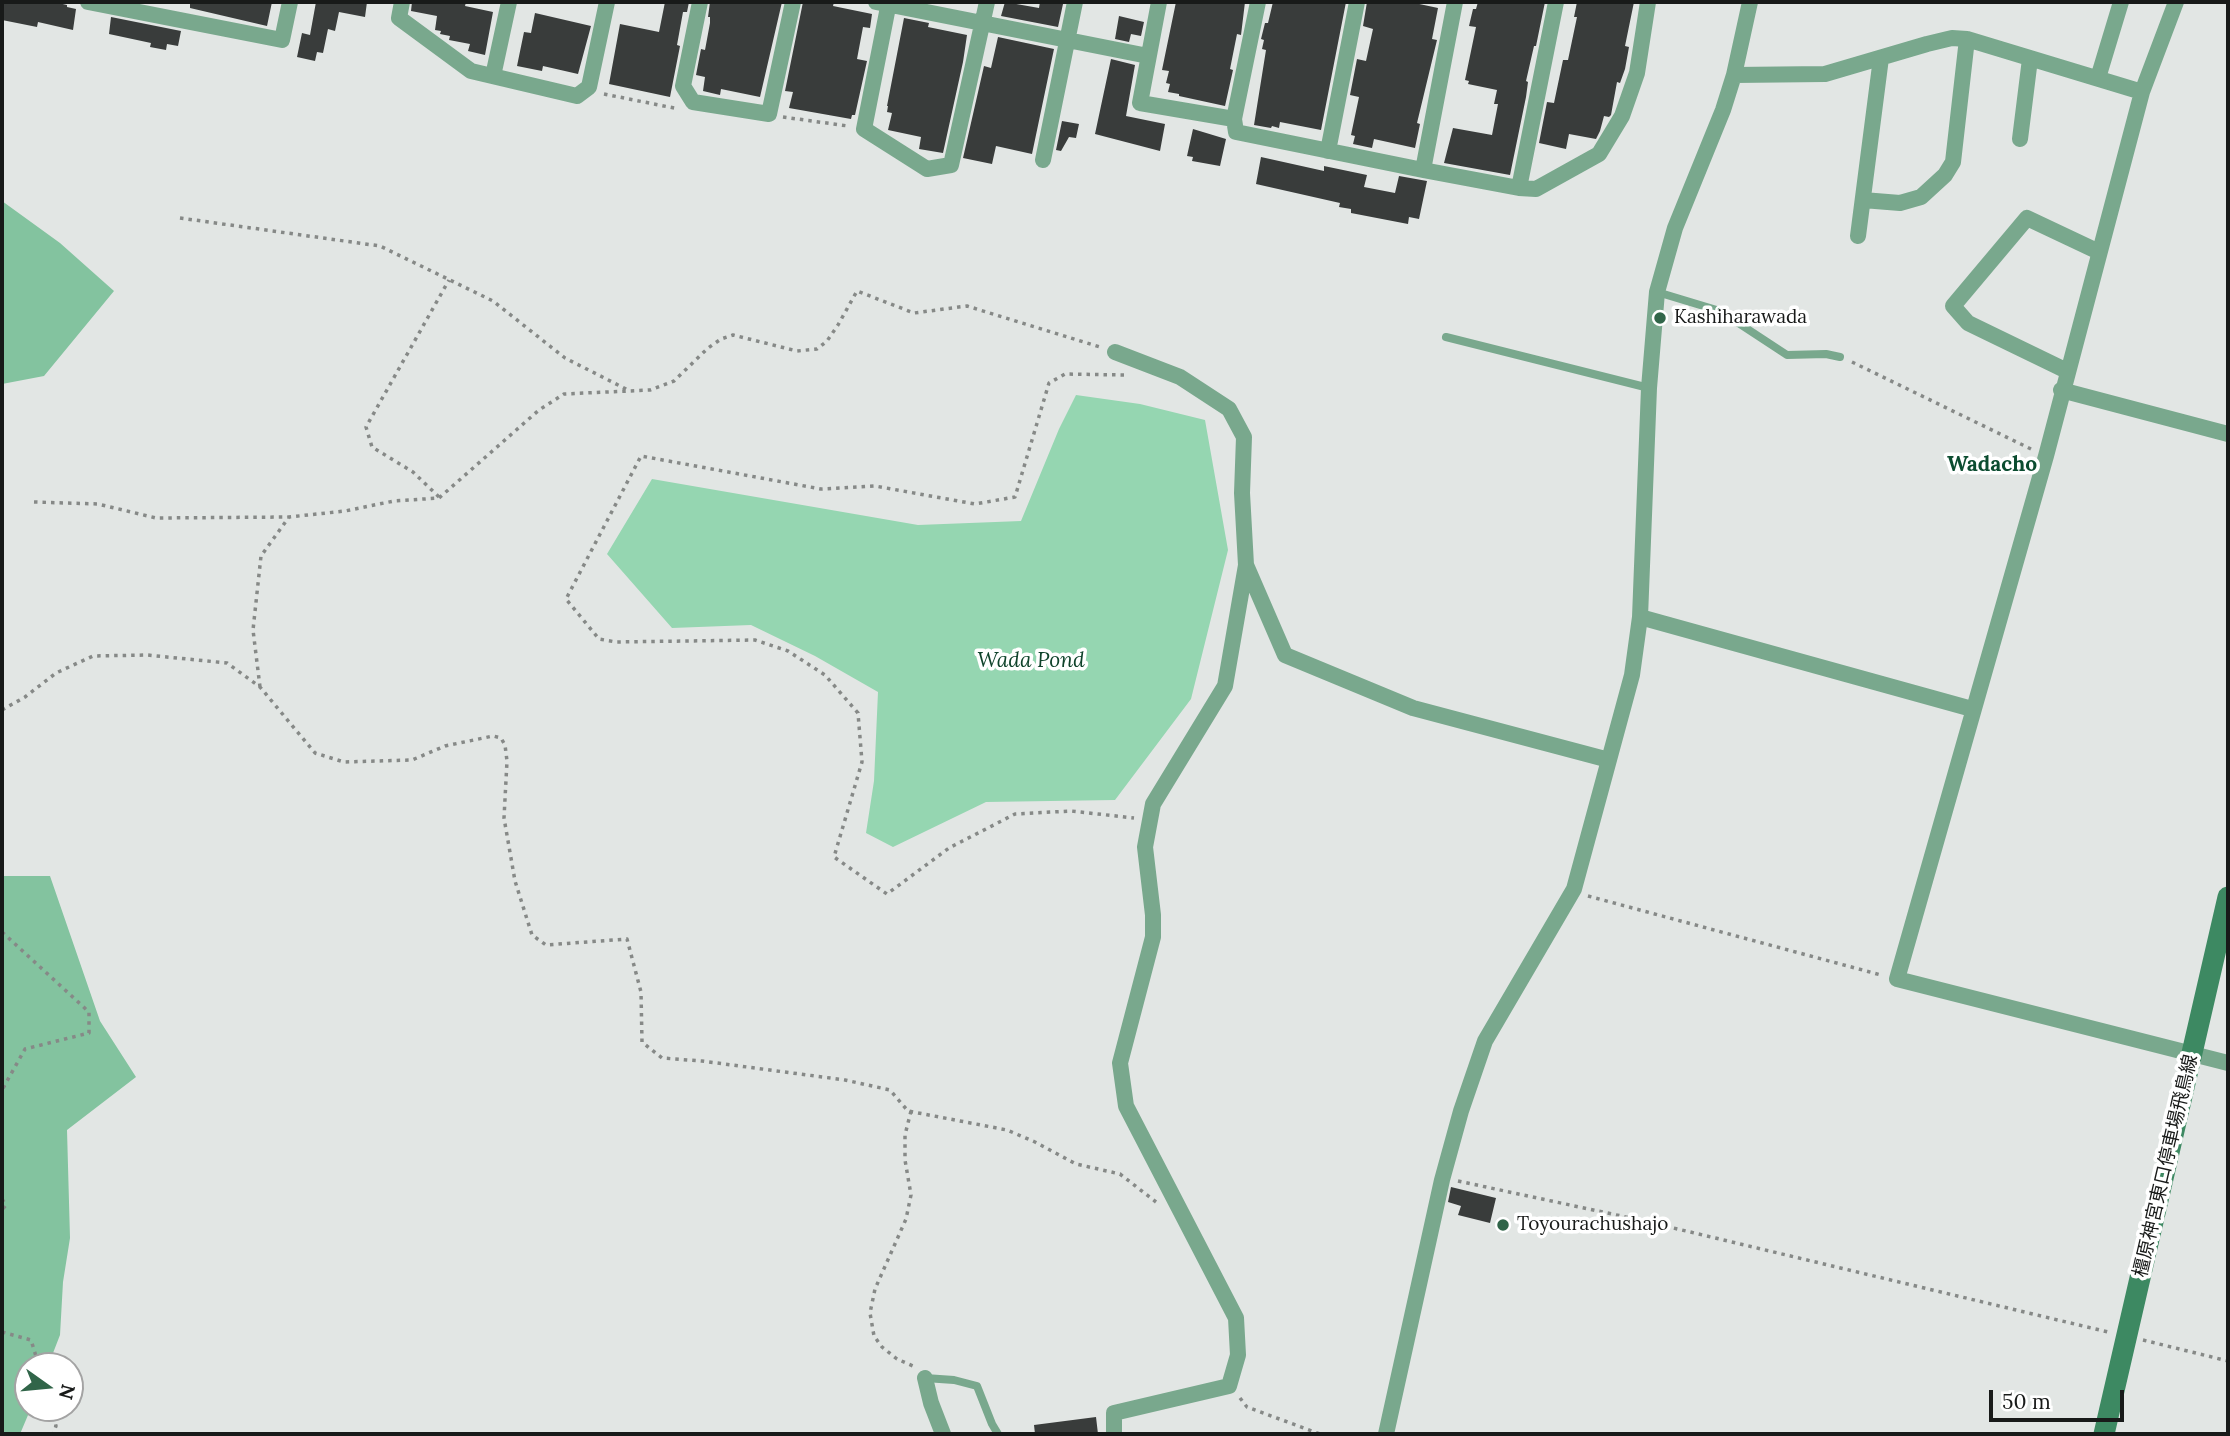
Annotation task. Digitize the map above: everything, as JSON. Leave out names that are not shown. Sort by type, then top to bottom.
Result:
[{"type":"main road","name":"橿原神宮東口停車場飛鳥線","points":[[2104,1434],[2228,897]]},
{"type":"street","points":[[88,2],[282,40],[290,2]]},
{"type":"street","points":[[175,19],[178,2]]},
{"type":"street","points":[[402,2],[400,18],[471,71],[577,96],[589,87],[607,2]]},
{"type":"street","points":[[493,76],[509,2]]},
{"type":"street","points":[[701,2],[683,86],[693,102],[769,114],[793,2]]},
{"type":"street","points":[[987,2],[982,23],[951,165],[928,169],[864,129],[885,3],[982,23],[1148,56]]},
{"type":"street","points":[[1043,160],[1074,2]]},
{"type":"street","points":[[1159,2],[1140,103],[1234,119]]},
{"type":"street","points":[[1258,2],[1234,119],[1236,132],[1423,170],[1536,189],[1599,154],[1622,116],[1637,73],[1648,2]]},
{"type":"street","points":[[1328,151],[1357,2]]},
{"type":"street","points":[[1423,170],[1455,2]]},
{"type":"street","points":[[1519,188],[1556,2]]},
{"type":"street","points":[[1386,1434],[1442,1180],[1461,1111],[1485,1041],[1574,889],[1632,675],[1640,617],[1649,388],[1657,292],[1675,228],[1723,110],[1734,75],[1750,2]]},
{"type":"street","points":[[2098,78],[2121,2]]},
{"type":"street","points":[[2176,2],[2142,92],[2046,456],[1897,979],[2228,1063]]},
{"type":"street","points":[[1734,75],[1825,74],[1952,38],[1967,39],[2142,92]]},
{"type":"street","points":[[1863,200],[1900,203],[1921,198],[1945,175],[1953,162],[1967,39]]},
{"type":"street","points":[[1858,236],[1881,58]]},
{"type":"street","points":[[2020,139],[2031,60]]},
{"type":"street","points":[[2067,371],[1968,323],[1953,306],[2028,218],[2099,252]]},
{"type":"street","points":[[1114,1434],[1114,1413],[1229,1385],[1238,1355],[1236,1318],[1126,1106],[1120,1063],[1153,937],[1145,847],[1153,804],[1225,686],[1246,565],[1242,493],[1244,437],[1229,409],[1180,377],[1115,352]]},
{"type":"street","points":[[2062,390],[2228,434]]},
{"type":"street","points":[[1246,565],[1285,655],[1413,708],[1609,760]]},
{"type":"street","points":[[1640,617],[1972,709]]},
{"type":"street","points":[[925,1378],[943,1434]]},
{"type":"lane","points":[[1657,292],[1720,310],[1787,355],[1826,354],[1840,357]]},
{"type":"lane","points":[[1446,337],[1649,388]]},
{"type":"lane","points":[[925,1378],[954,1380],[978,1386],[998,1434]]},
{"type":"path","points":[[589,87],[604,94],[682,109],[693,102]]},
{"type":"path","points":[[769,114],[864,129]]},
{"type":"path","points":[[180,218],[380,246],[492,301],[565,358],[630,391]]},
{"type":"path","points":[[439,498],[413,472],[372,447],[366,427],[449,280]]},
{"type":"path","points":[[34,502],[98,504],[156,518],[289,517],[345,511],[394,501],[439,498],[539,410],[564,394],[650,390],[674,381],[708,348],[733,335],[797,351],[817,349],[827,341],[838,325],[857,290],[914,313],[967,306],[1115,352]]},
{"type":"path","points":[[1840,357],[2046,456]]},
{"type":"path","points":[[1132,375],[1065,374],[1049,383],[1015,497],[975,504],[875,486],[821,489],[641,456],[566,598],[599,639],[615,642],[754,639],[788,651],[825,675],[858,713],[862,762],[834,857],[887,894],[949,848],[1015,814],[1071,811],[1150,819]]},
{"type":"path","points":[[260,687],[253,630],[261,556],[289,517]]},
{"type":"path","points":[[2,710],[25,697],[56,673],[93,656],[146,655],[227,663],[260,687],[315,753],[344,762],[412,760],[445,746],[493,736],[502,738],[507,761],[504,818],[515,881],[532,935],[546,945],[627,939],[641,992],[642,1042],[662,1058],[845,1080],[890,1090],[908,1111],[1007,1130],[1076,1164],[1120,1174],[1160,1206]]},
{"type":"path","points":[[1574,889],[1597,899],[1897,979]]},
{"type":"path","points":[[2,932],[89,1012],[89,1033],[25,1049],[2,1090]]},
{"type":"path","points":[[911,1111],[905,1135],[905,1160],[911,1195],[906,1219],[875,1289],[870,1313],[874,1336],[883,1347],[897,1359],[915,1367],[925,1378]]},
{"type":"path","points":[[1442,1180],[1468,1181],[1570,1207],[1640,1220],[2228,1361]]},
{"type":"path","points":[[2,1199],[6,1205],[2,1209]]},
{"type":"path","points":[[2,1332],[31,1340],[35,1352]]},
{"type":"path","points":[[1229,1385],[1247,1407],[1320,1434]]},
{"type":"shaded area","points":[[2,201],[60,243],[114,291],[44,376],[2,384]]},
{"type":"shaded area","points":[[2,876],[50,876],[100,1021],[136,1077],[67,1130],[70,1238],[63,1282],[60,1335],[53,1352],[14,1352],[14,1422],[25,1422],[20,1434],[2,1434]]},
{"type":"water","name":"Wada Pond","points":[[1076,395],[1140,404],[1205,420],[1228,550],[1191,699],[1115,800],[986,802],[893,847],[866,833],[874,781],[878,692],[815,656],[751,625],[672,628],[607,554],[652,479],[918,525],[1021,521]]},
{"type":"building","points":[[2,2],[54,2],[67,5],[76,9],[73,30],[38,22],[37,27],[2,20]]},
{"type":"building","points":[[190,2],[272,2],[267,26],[190,8]]},
{"type":"building","points":[[316,2],[367,2],[365,17],[339,12],[335,31],[328,29],[323,53],[317,52],[315,61],[297,57],[302,33],[310,35]]},
{"type":"building","points":[[412,2],[466,2],[465,6],[493,12],[485,55],[468,51],[470,44],[449,40],[450,36],[440,34],[441,31],[435,30],[437,16],[411,11]]},
{"type":"building","points":[[665,2],[689,2],[687,12],[683,12],[677,45],[680,46],[670,97],[609,84],[620,24],[659,32]]},
{"type":"building","points":[[710,2],[782,2],[760,97],[721,89],[720,95],[703,91],[705,77],[696,75],[701,49],[705,50],[710,23]]},
{"type":"building","points":[[803,2],[834,2],[833,6],[872,14],[870,28],[863,27],[857,59],[867,61],[855,115],[852,115],[851,119],[789,108],[793,92],[785,91]]},
{"type":"building","points":[[1005,2],[1039,8],[1040,2],[1063,4],[1058,27],[1001,16]]},
{"type":"building","points":[[1176,2],[1245,2],[1241,35],[1237,34],[1225,106],[1168,92],[1170,84],[1166,83],[1169,71],[1162,70]]},
{"type":"building","points":[[1273,2],[1346,2],[1321,130],[1280,122],[1279,128],[1254,125],[1266,50],[1262,49],[1264,40],[1261,39]]},
{"type":"building","points":[[1367,2],[1410,2],[1438,8],[1432,39],[1437,40],[1417,123],[1420,124],[1415,148],[1374,139],[1372,148],[1353,144],[1355,136],[1351,135],[1359,97],[1350,95],[1357,59],[1366,61],[1373,29],[1363,26]]},
{"type":"building","points":[[1478,2],[1545,2],[1526,81],[1526,97],[1510,175],[1444,163],[1453,128],[1492,135],[1498,104],[1494,104],[1497,90],[1468,84],[1469,81],[1465,80],[1476,27],[1469,26],[1473,9],[1476,9]]},
{"type":"building","points":[[1577,2],[1634,2],[1625,46],[1629,47],[1625,69],[1620,83],[1617,82],[1611,115],[1604,116],[1596,139],[1569,134],[1566,149],[1539,143],[1547,102],[1554,103],[1563,60],[1568,60],[1577,17],[1574,17]]},
{"type":"building","points":[[535,13],[591,26],[578,74],[543,66],[542,71],[517,66],[524,32],[531,33]]},
{"type":"building","points":[[1119,16],[1144,22],[1141,36],[1131,34],[1129,42],[1115,39]]},
{"type":"building","points":[[111,17],[181,31],[178,46],[167,44],[166,50],[150,47],[151,43],[109,34]]},
{"type":"building","points":[[904,18],[929,23],[928,27],[967,35],[943,153],[919,149],[921,137],[888,130],[892,113],[887,112],[887,106]]},
{"type":"building","points":[[998,37],[1054,49],[1032,154],[996,146],[992,164],[963,158],[984,66],[991,68]]},
{"type":"building","points":[[1111,59],[1135,65],[1126,116],[1165,124],[1160,151],[1095,134]]},
{"type":"building","points":[[1062,121],[1079,124],[1076,138],[1069,137],[1061,151],[1056,150]]},
{"type":"building","points":[[1193,129],[1226,139],[1220,166],[1192,161],[1193,157],[1187,156]]},
{"type":"building","points":[[1261,157],[1324,171],[1324,166],[1367,175],[1364,187],[1395,193],[1399,176],[1427,181],[1419,219],[1409,217],[1408,224],[1351,213],[1351,209],[1339,207],[1340,203],[1256,184]]},
{"type":"building","points":[[1451,1187],[1496,1198],[1490,1223],[1458,1215],[1461,1206],[1448,1202]]},
{"type":"building","points":[[1096,1417],[1098,1434],[1035,1434],[1034,1425]]},
{"type":"place","name":"Kashiharawada","points":[[1660,318]]},
{"type":"place","name":"Toyourachushajo","points":[[1503,1225]]},
{"type":"district","name":"Wadacho","points":[[1992,465]]}]
